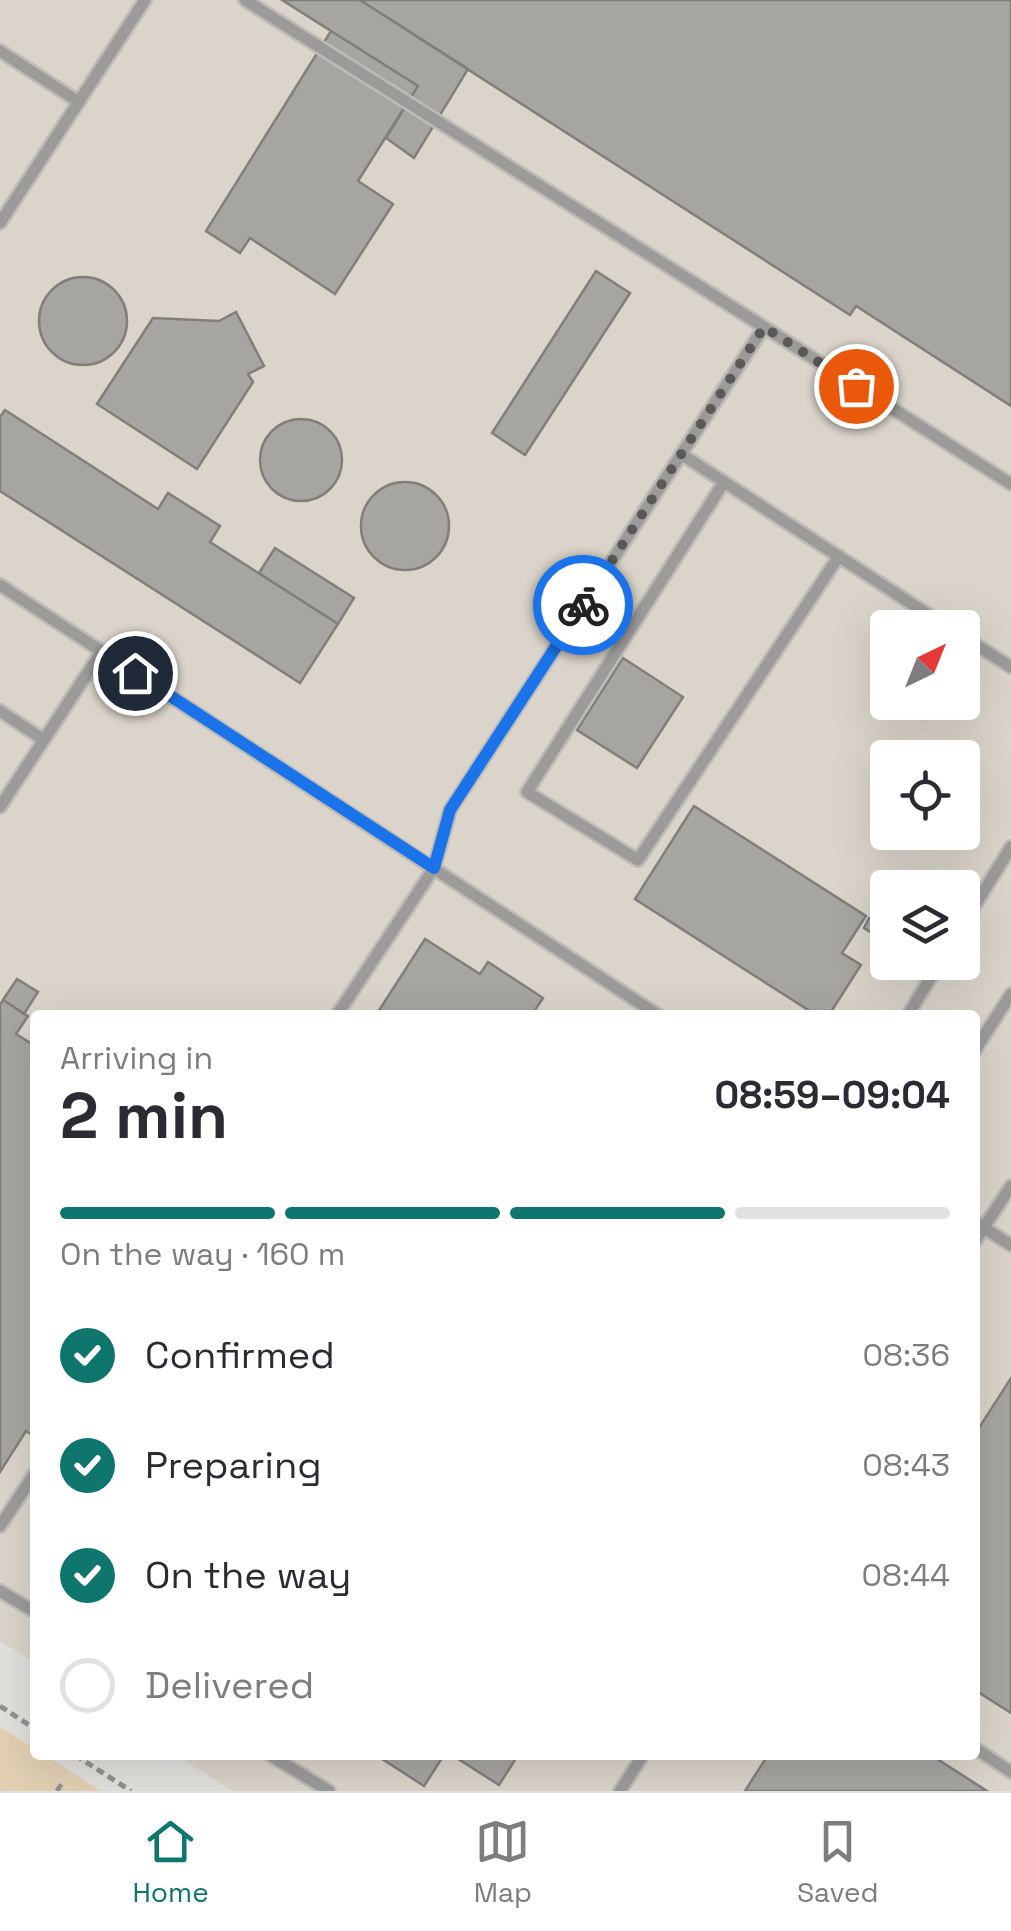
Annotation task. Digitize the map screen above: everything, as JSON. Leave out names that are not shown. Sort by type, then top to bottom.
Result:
[{"type":"lane","points":[[0,223],[144,0]]},
{"type":"lane","points":[[245,0],[1011,484]]},
{"type":"lane","points":[[0,51],[79,102]]},
{"type":"lane","points":[[340,1010],[434,868],[450,810],[764,327]]},
{"type":"lane","points":[[681,454],[922,610]]},
{"type":"lane","points":[[724,482],[527,792],[638,860],[838,556]]},
{"type":"lane","points":[[0,585],[650,1010]]},
{"type":"lane","points":[[980,647],[1011,667]]},
{"type":"lane","points":[[0,807],[102,651]]},
{"type":"lane","points":[[0,711],[44,740]]},
{"type":"lane","points":[[980,897],[1011,847]]},
{"type":"lane","points":[[911,1010],[929,980]]},
{"type":"lane","points":[[980,1042],[1011,994]]},
{"type":"lane","points":[[980,1224],[1011,1186]]},
{"type":"lane","points":[[980,1226],[1011,1245]]},
{"type":"lane","points":[[0,1526],[30,1481]]},
{"type":"lane","points":[[0,1591],[30,1609]]},
{"type":"lane","points":[[980,1751],[1011,1772]]},
{"type":"lane","points":[[278,1760],[329,1791]]},
{"type":"lane","points":[[620,1791],[641,1760]]},
{"type":"path","points":[[0,1706],[30,1726]]},
{"type":"path","points":[[83,1760],[131,1791]]},
{"type":"path","points":[[56,1791],[62,1783]]},
{"type":"shaded area","points":[[0,0],[1011,0],[1011,1791],[232,1791],[184,1760],[980,1760],[980,1010],[30,1010],[30,1660],[0,1641]]},
{"type":"shaded area","points":[[0,1727],[30,1746],[30,1760],[52,1760],[101,1791],[0,1791]]},
{"type":"building","points":[[282,0],[360,0],[468,69],[414,158],[386,138],[418,86]]},
{"type":"building","points":[[360,0],[1011,0],[1011,406],[856,306],[850,315]]},
{"type":"building","points":[[331,31],[418,86],[358,181],[393,204],[335,294],[250,238],[240,253],[206,231]]},
{"type":"building","points":[[596,271],[630,293],[525,455],[492,433]]},
{"type":"building","points":[[83,277],[114,290],[127,321],[114,352],[83,365],[52,352],[39,321],[52,290]]},
{"type":"building","points":[[236,312],[264,366],[248,374],[253,382],[197,469],[97,404],[153,318],[219,321]]},
{"type":"building","points":[[5,410],[158,509],[168,493],[220,526],[210,542],[338,624],[300,683],[0,491],[0,417]]},
{"type":"building","points":[[301,419],[317,422],[330,431],[339,444],[339,476],[330,489],[317,498],[301,501],[285,498],[272,489],[263,476],[260,460],[263,444],[272,431],[285,422]]},
{"type":"building","points":[[405,482],[422,485],[436,495],[446,509],[446,543],[436,557],[422,567],[405,570],[388,567],[374,557],[364,543],[361,526],[364,509],[374,495],[388,485]]},
{"type":"building","points":[[275,548],[354,598],[338,624],[259,573]]},
{"type":"building","points":[[623,658],[683,697],[637,768],[577,730]]},
{"type":"building","points":[[694,806],[866,916],[842,953],[861,965],[832,1010],[808,1010],[635,899]]},
{"type":"building","points":[[425,939],[480,974],[488,962],[543,998],[535,1010],[379,1010]]},
{"type":"building","points":[[17,979],[38,992],[24,1014],[3,1000]]},
{"type":"building","points":[[3,1000],[28,1016],[16,1034],[30,1043],[30,1434],[26,1431],[0,1472]]},
{"type":"building","points":[[1011,1378],[1011,1713],[980,1693],[980,1426]]},
{"type":"building","points":[[384,1760],[441,1760],[424,1786]]},
{"type":"building","points":[[460,1760],[515,1760],[499,1785]]},
{"type":"building","points":[[765,1760],[939,1760],[987,1791],[745,1791]]},
{"type":"way so far","points":[[583,605],[764,327],[856,386]]},
{"type":"route","points":[[135,673],[434,868],[450,810],[583,605]]}]
